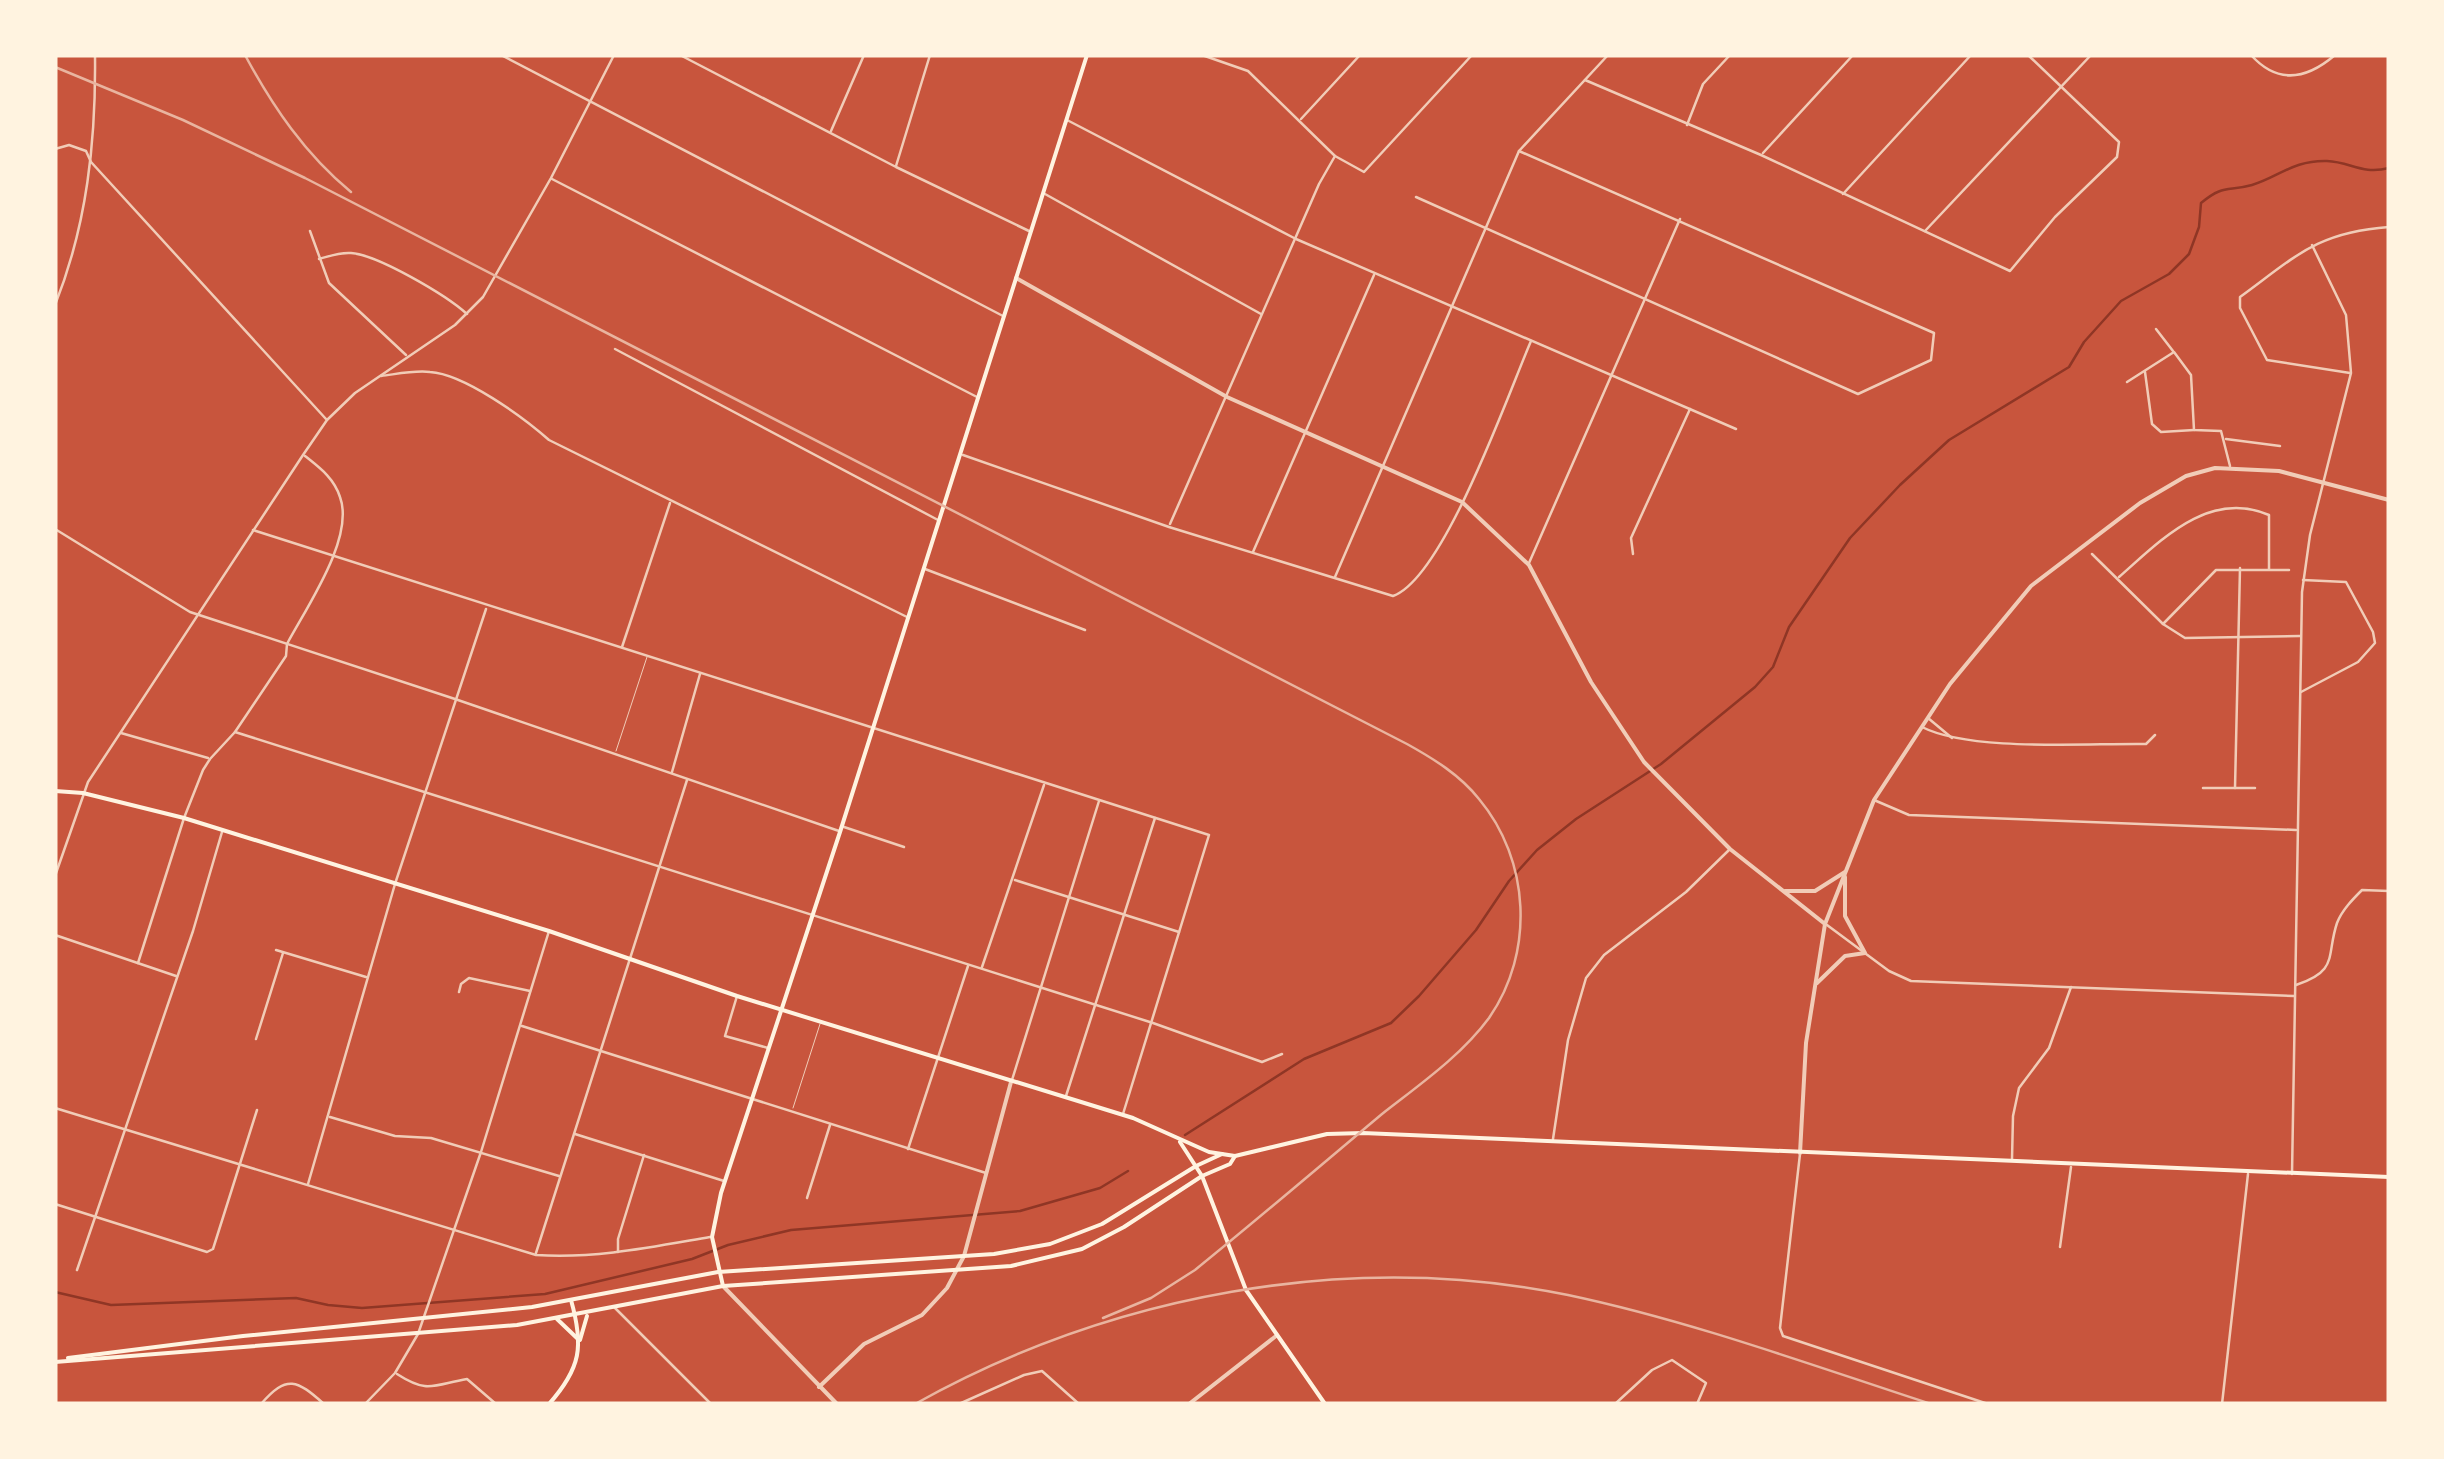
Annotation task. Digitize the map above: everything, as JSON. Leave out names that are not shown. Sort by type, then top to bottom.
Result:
[{"type":"main road","points":[[724,1286],[715,1260],[712,1224],[1087,55]]},
{"type":"main road","points":[[55,792],[82,793],[184,818],[549,931],[737,996],[1123,1115],[1208,1152],[1235,1156],[1335,1133],[2389,1178]]},
{"type":"main road","points":[[1180,1142],[1202,1176],[1246,1290],[1326,1404]]},
{"type":"main road","points":[[55,1362],[572,1300],[718,1272],[964,1256],[1050,1244],[1115,1217],[1224,1153]]},
{"type":"main road","points":[[79,1358],[418,1334],[557,1319],[724,1286],[1011,1266],[1088,1246],[1202,1176],[1230,1164],[1235,1156]]},
{"type":"main road","points":[[1081,1232],[1088,1246]]},
{"type":"main road","points":[[572,1300],[580,1340]]},
{"type":"main road","points":[[550,1404],[571,1378],[588,1314]]},
{"type":"main road","points":[[557,1319],[580,1340]]},
{"type":"street","points":[[55,305],[73,255],[91,162],[96,55]]},
{"type":"street","points":[[500,55],[1004,316]]},
{"type":"street","points":[[55,876],[82,793],[303,454],[328,420],[376,376],[468,315],[490,286],[551,178],[614,55]]},
{"type":"street","points":[[680,55],[1030,232]]},
{"type":"street","points":[[831,132],[864,55]]},
{"type":"street","points":[[896,167],[930,55]]},
{"type":"street","points":[[1202,55],[1248,71],[1335,156],[1364,172],[1472,55]]},
{"type":"street","points":[[1300,119],[1360,55]]},
{"type":"street","points":[[1334,578],[1519,152],[1608,55]]},
{"type":"street","points":[[1687,125],[1703,84],[1730,55]]},
{"type":"street","points":[[1761,155],[1853,55]]},
{"type":"street","points":[[1843,194],[1971,55]]},
{"type":"street","points":[[1585,80],[1761,155],[2010,271],[2055,217],[2117,157],[2119,142],[2028,55]]},
{"type":"street","points":[[1925,231],[2091,55]]},
{"type":"street","points":[[2251,55],[2288,78],[2310,71],[2336,55]]},
{"type":"street","points":[[1067,120],[1296,239],[1736,429]]},
{"type":"street","points":[[55,149],[60,145],[86,152],[328,420]]},
{"type":"street","points":[[1416,197],[1858,394],[1931,360],[1934,333],[1519,152]]},
{"type":"street","points":[[1169,527],[1319,184],[1335,156]]},
{"type":"street","points":[[551,178],[978,397]]},
{"type":"street","points":[[1043,193],[1262,315]]},
{"type":"street","points":[[1529,564],[1680,219]]},
{"type":"street","points":[[2351,373],[2267,360],[2240,308],[2240,297],[2312,244],[2334,235],[2389,228]]},
{"type":"street","points":[[310,230],[329,283],[407,356]]},
{"type":"street","points":[[2292,1174],[2292,995],[2304,580],[2310,535],[2351,373],[2346,315],[2312,244]]},
{"type":"street","points":[[319,258],[346,252],[367,256],[442,294],[468,315]]},
{"type":"street","points":[[1252,553],[1374,275]]},
{"type":"street","points":[[1016,278],[1228,397],[1462,502],[1529,564],[1591,682],[1628,743],[1658,779],[1730,849],[1889,971],[1911,981],[2292,995]]},
{"type":"street","points":[[2156,329],[2191,375],[2194,430]]},
{"type":"street","points":[[961,455],[1384,596],[1403,592],[1440,548],[1531,341]]},
{"type":"street","points":[[616,349],[940,520]]},
{"type":"street","points":[[2127,382],[2174,352]]},
{"type":"street","points":[[2144,371],[2152,424],[2161,432],[2221,431],[2230,468]]},
{"type":"street","points":[[376,376],[432,372],[466,385],[524,420],[548,440],[908,618]]},
{"type":"street","points":[[1634,554],[1631,538],[1690,409]]},
{"type":"street","points":[[2225,439],[2280,446]]},
{"type":"street","points":[[138,963],[184,818],[210,758],[236,732],[286,656],[287,644],[334,556],[344,512],[342,499],[324,470],[303,454]]},
{"type":"street","points":[[1988,1404],[1792,1340],[1783,1336],[1780,1328],[1800,1152],[1806,1043],[1825,924],[1874,800],[1950,684],[2031,586],[2140,503],[2186,476],[2230,468],[2279,471],[2389,500]]},
{"type":"street","points":[[622,649],[671,501]]},
{"type":"street","points":[[2118,578],[2164,536],[2191,519],[2239,506],[2269,515],[2269,569]]},
{"type":"street","points":[[55,529],[199,615],[687,779],[904,847]]},
{"type":"street","points":[[253,530],[1209,835],[1123,1115]]},
{"type":"street","points":[[2092,554],[2163,624],[2184,638],[2301,636]]},
{"type":"street","points":[[2235,788],[2240,568]]},
{"type":"street","points":[[925,569],[1085,630]]},
{"type":"street","points":[[2163,624],[2216,570],[2289,570]]},
{"type":"street","points":[[2300,692],[2358,662],[2376,643],[2374,632],[2346,582],[2304,580]]},
{"type":"street","points":[[308,1186],[395,884],[487,606]]},
{"type":"street","points":[[672,774],[700,674]]},
{"type":"street","points":[[1928,718],[1953,739]]},
{"type":"street","points":[[1922,727],[1953,739],[2146,744],[2154,736]]},
{"type":"street","points":[[236,732],[812,918],[981,968],[1262,1062],[1282,1054]]},
{"type":"street","points":[[121,733],[210,758]]},
{"type":"street","points":[[536,1255],[687,779]]},
{"type":"street","points":[[981,968],[1044,784]]},
{"type":"street","points":[[2203,788],[2255,788]]},
{"type":"street","points":[[819,1387],[864,1344],[922,1315],[958,1270],[1012,1080],[1100,800]]},
{"type":"street","points":[[1874,800],[1909,814],[2298,830]]},
{"type":"street","points":[[1066,1097],[1156,817]]},
{"type":"street","points":[[77,1270],[178,976],[222,830]]},
{"type":"street","points":[[1552,1140],[1568,1040],[1586,978],[1604,955],[1690,888],[1730,849]]},
{"type":"street","points":[[1784,891],[1815,891],[1845,872]]},
{"type":"street","points":[[1845,872],[1844,910],[1865,953]]},
{"type":"street","points":[[1012,880],[1180,933]]},
{"type":"street","points":[[2295,986],[2316,979],[2326,966],[2334,952],[2337,923],[2352,900],[2362,890],[2389,890]]},
{"type":"street","points":[[366,1404],[395,1373],[418,1334],[481,1152],[549,931]]},
{"type":"street","points":[[55,935],[178,976]]},
{"type":"street","points":[[276,950],[367,977]]},
{"type":"street","points":[[256,1040],[284,952]]},
{"type":"street","points":[[1816,984],[1844,956],[1865,953]]},
{"type":"street","points":[[908,1150],[969,965]]},
{"type":"street","points":[[460,992],[464,979],[469,978],[532,991]]},
{"type":"street","points":[[2012,1162],[2013,1116],[2019,1088],[2049,1048],[2072,985]]},
{"type":"street","points":[[737,996],[725,1036],[770,1048]]},
{"type":"street","points":[[520,1026],[987,1173]]},
{"type":"street","points":[[55,1108],[536,1255],[572,1258],[712,1240]]},
{"type":"street","points":[[55,1204],[207,1252],[213,1250],[257,1110]]},
{"type":"street","points":[[328,1116],[394,1136],[430,1138],[560,1176]]},
{"type":"street","points":[[807,1198],[830,1124]]},
{"type":"street","points":[[575,1134],[726,1182]]},
{"type":"street","points":[[618,1253],[618,1239],[644,1155]]},
{"type":"street","points":[[2060,1247],[2071,1165]]},
{"type":"street","points":[[2222,1404],[2248,1172]]},
{"type":"street","points":[[724,1286],[837,1404]]},
{"type":"street","points":[[614,1307],[712,1404]]},
{"type":"street","points":[[1189,1404],[1276,1336]]},
{"type":"street","points":[[1615,1404],[1652,1370],[1672,1360],[1706,1384],[1697,1404]]},
{"type":"street","points":[[959,1404],[1024,1374],[1042,1370],[1079,1404]]},
{"type":"street","points":[[395,1373],[416,1386],[430,1388],[467,1379],[496,1404]]},
{"type":"street","points":[[261,1404],[276,1388],[292,1383],[305,1386],[324,1404]]},
{"type":"lane","points":[[615,754],[647,657]]},
{"type":"lane","points":[[792,1112],[821,1022]]},
{"type":"waterway","points":[[1185,1135],[1304,1059],[1391,1023],[1476,930],[1509,881],[1537,850],[1576,819],[1661,764],[1755,687],[1773,667],[1789,627],[1850,538],[1900,485],[1949,440],[2069,367],[2084,342],[2121,301],[2169,274],[2189,254],[2199,227],[2201,203],[2221,191],[2252,185],[2315,161],[2371,170],[2389,168]]},
{"type":"waterway","points":[[55,1292],[111,1305],[296,1298],[362,1308],[545,1294],[692,1259],[728,1245],[791,1230],[1020,1211],[1100,1188],[1128,1171]]},
{"type":"railway","points":[[245,55],[291,129],[351,192]]},
{"type":"railway","points":[[55,67],[183,120],[305,178],[1407,744],[1446,768],[1479,799],[1509,850],[1520,907],[1514,965],[1489,1018],[1439,1069],[1195,1270],[1151,1298],[1103,1318]]},
{"type":"railway","points":[[915,1404],[990,1366],[1068,1335],[1149,1310],[1232,1292],[1316,1281],[1400,1278],[1484,1282],[1568,1295],[1751,1345],[1931,1404]]}]
